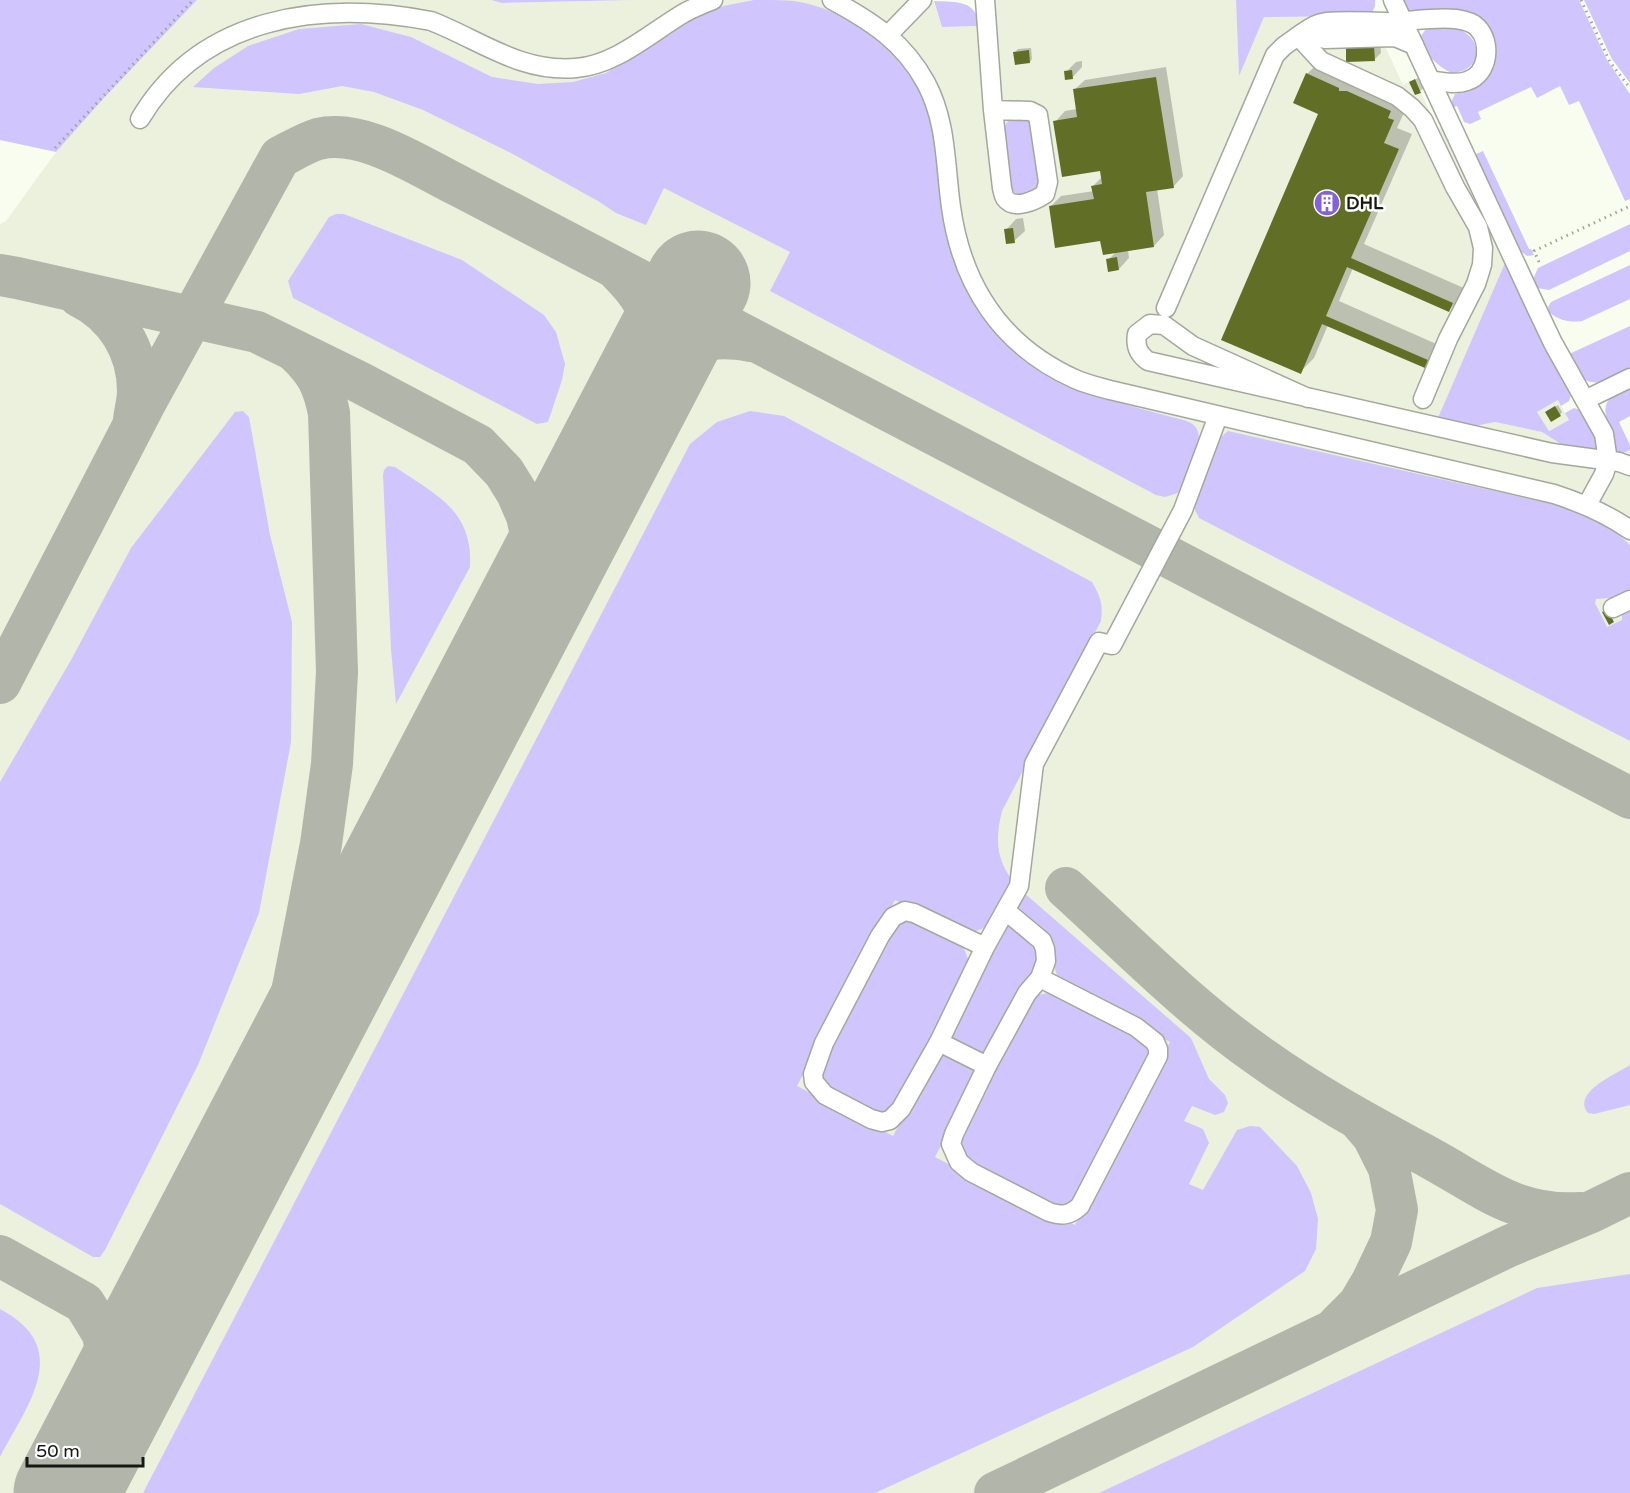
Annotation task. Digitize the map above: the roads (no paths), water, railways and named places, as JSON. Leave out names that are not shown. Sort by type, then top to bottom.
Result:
[{"type":"lane","points":[[140,120],[148,105],[181,67],[208,43],[230,30],[292,7],[322,3],[355,3],[399,11],[456,32],[521,63],[549,69],[578,68],[604,61],[631,48],[686,12],[713,0]]},
{"type":"lane","points":[[832,0],[868,19],[888,34],[926,82],[940,119],[951,208],[958,241],[971,282],[995,320],[1021,346],[1049,366],[1077,381],[1554,494],[1587,505],[1612,517],[1630,530]]},
{"type":"lane","points":[[888,34],[922,0]]},
{"type":"lane","points":[[985,0],[993,110],[1005,198],[1011,203],[1024,204],[1038,199],[1045,194],[1048,182],[1038,116],[1030,111],[993,110]]},
{"type":"lane","points":[[1393,0],[1554,345],[1604,434],[1608,461],[1604,474],[1587,505]]},
{"type":"lane","points":[[1166,308],[1275,55],[1284,46],[1309,27],[1326,22],[1458,19],[1477,27],[1485,41],[1487,55],[1482,68],[1467,81],[1450,83],[1430,80]]},
{"type":"lane","points":[[1300,35],[1325,39],[1395,37],[1414,45]]},
{"type":"lane","points":[[1300,35],[1321,61],[1397,96],[1412,108],[1423,120],[1455,187],[1478,227],[1483,248],[1482,265],[1476,284],[1448,339],[1423,399]]},
{"type":"lane","points":[[1308,398],[1193,346],[1164,325],[1150,324],[1137,334],[1138,351],[1148,362],[1552,453],[1630,466]]},
{"type":"lane","points":[[1586,400],[1630,378]]},
{"type":"lane","points":[[985,947],[914,913],[905,911],[892,917],[824,1043],[814,1068],[814,1082],[825,1095],[871,1119],[882,1122],[890,1120],[901,1109],[939,1042],[985,947],[1020,886],[1034,764],[1099,642],[1112,645],[1156,564],[1189,494],[1218,416]]},
{"type":"lane","points":[[1613,608],[1630,600]]},
{"type":"lane","points":[[1006,910],[1042,941],[1046,949],[1046,961],[1040,978],[1027,993],[987,1066],[951,1144],[959,1162],[971,1172],[1049,1212],[1060,1215],[1073,1212],[1080,1206],[1158,1056],[1158,1049],[1151,1038],[1136,1027],[1040,978]]},
{"type":"lane","points":[[939,1042],[987,1066]]},
{"type":"place","name":"DHL","points":[[1327,203]]}]
